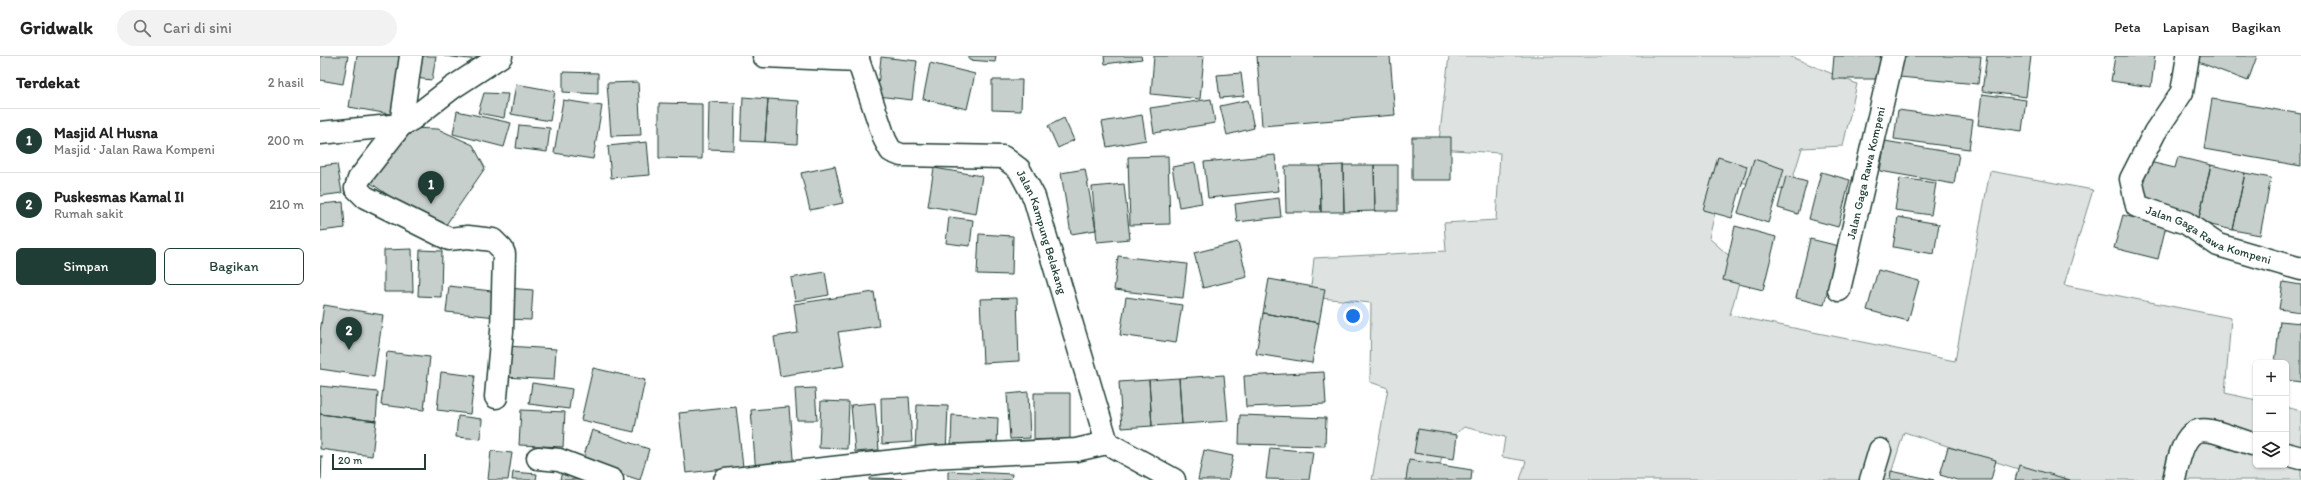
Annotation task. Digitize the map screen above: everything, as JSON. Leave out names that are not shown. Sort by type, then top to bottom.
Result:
[{"type":"street","points":[[411,56],[400,125],[359,179],[356,188],[365,197],[449,239],[480,238],[492,240],[502,249],[504,254],[502,331],[496,397]]},
{"type":"street","points":[[320,133],[400,125],[412,119],[452,88],[501,56]]},
{"type":"street","points":[[764,56],[858,58]]},
{"type":"street","name":"Jalan Gaga Rawa Kompeni","points":[[1839,290],[1894,56]]},
{"type":"street","name":"Jalan Gaga Rawa Kompeni","points":[[2188,56],[2182,92],[2155,132],[2131,179],[2137,206],[2186,223],[2218,245],[2301,269]]},
{"type":"street","name":"Jalan Kampung Belakang","points":[[858,58],[885,140],[891,151],[901,155],[1003,158],[1019,169],[1034,197],[1107,443]]},
{"type":"street","points":[[2174,480],[2182,446],[2194,430],[2207,430],[2253,444]]},
{"type":"street","points":[[725,480],[931,457],[1076,450],[1107,443],[1174,480]]},
{"type":"street","points":[[1872,480],[1880,450]]},
{"type":"street","points":[[2289,455],[2301,458]]},
{"type":"street","points":[[538,458],[559,460],[612,480]]},
{"type":"shaded area","points":[[1449,56],[1789,56],[1857,84],[1843,146],[1802,148],[1789,191],[1723,179],[1709,238],[1743,268],[1730,315],[1955,361],[1990,171],[2093,190],[2064,285],[2231,318],[2225,393],[2253,399],[2253,468],[2289,468],[2289,408],[2301,411],[2301,480],[2052,480],[1904,432],[1889,480],[1520,480],[1526,461],[1502,457],[1505,437],[1464,427],[1446,442],[1436,480],[1372,480],[1388,388],[1370,382],[1371,303],[1310,297],[1314,258],[1446,251],[1444,223],[1496,220],[1500,153],[1438,149]]},
{"type":"building","points":[[320,56],[348,56],[343,84],[320,80]]},
{"type":"building","points":[[357,56],[404,56],[395,115],[349,107]]},
{"type":"building","points":[[418,56],[436,56],[432,80],[414,78]]},
{"type":"building","points":[[444,56],[479,56],[478,60]]},
{"type":"building","points":[[969,56],[996,56],[995,62],[969,60]]},
{"type":"building","points":[[1104,56],[1141,56],[1142,59],[1105,64]]},
{"type":"building","points":[[1154,56],[1204,56],[1200,99],[1151,94]]},
{"type":"building","points":[[1257,56],[1390,56],[1395,115],[1262,126]]},
{"type":"building","points":[[1834,56],[1881,56],[1878,79],[1832,79]]},
{"type":"building","points":[[1901,56],[1981,56],[1978,84],[1899,77]]},
{"type":"building","points":[[1987,56],[2031,56],[2026,97],[1982,91]]},
{"type":"building","points":[[2115,56],[2155,56],[2151,87],[2111,81]]},
{"type":"building","points":[[2195,56],[2257,56],[2248,81],[2193,60]]},
{"type":"building","points":[[881,57],[917,61],[912,100],[877,96]]},
{"type":"building","points":[[930,63],[975,74],[967,109],[923,99]]},
{"type":"building","points":[[563,72],[598,73],[598,94],[563,92]]},
{"type":"building","points":[[1241,73],[1244,96],[1220,98],[1217,75]]},
{"type":"building","points":[[992,80],[1022,80],[1021,111],[992,110]]},
{"type":"building","points":[[638,82],[641,135],[611,136],[607,83]]},
{"type":"building","points":[[516,84],[555,91],[550,121],[511,114]]},
{"type":"building","points":[[484,93],[508,94],[504,118],[478,113]]},
{"type":"building","points":[[1982,94],[2026,100],[2022,131],[1978,125]]},
{"type":"building","points":[[743,97],[768,99],[765,142],[741,141]]},
{"type":"building","points":[[768,99],[799,101],[797,144],[765,142]]},
{"type":"building","points":[[1211,99],[1215,123],[1154,133],[1150,108]]},
{"type":"building","points":[[2212,99],[2301,114],[2301,166],[2204,149]]},
{"type":"building","points":[[563,100],[602,106],[593,159],[554,153]]},
{"type":"building","points":[[1248,100],[1254,128],[1227,135],[1220,106]]},
{"type":"building","points":[[709,102],[735,103],[734,150],[708,149]]},
{"type":"building","points":[[659,103],[702,104],[702,159],[659,158]]},
{"type":"building","points":[[1898,110],[1973,120],[1969,149],[1894,139]]},
{"type":"building","points":[[457,111],[511,123],[504,147],[453,134]]},
{"type":"building","points":[[1142,115],[1146,140],[1107,147],[1102,122]]},
{"type":"building","points":[[1064,118],[1074,140],[1058,148],[1048,126]]},
{"type":"building","points":[[519,125],[550,128],[547,152],[516,148]]},
{"type":"building","points":[[408,128],[438,129],[473,145],[485,168],[441,232],[362,177]]},
{"type":"building","points":[[1412,137],[1451,137],[1451,180],[1412,180]]},
{"type":"building","points":[[1885,141],[1959,154],[1954,184],[1880,171]]},
{"type":"building","points":[[647,142],[650,175],[611,178],[608,146]]},
{"type":"building","points":[[1275,155],[1279,191],[1208,198],[1204,162]]},
{"type":"building","points":[[1168,156],[1170,224],[1130,225],[1128,157]]},
{"type":"building","points":[[1718,157],[1747,166],[1732,218],[1703,210]]},
{"type":"building","points":[[2178,157],[2211,165],[2198,222],[2136,199],[2145,161],[2175,168]]},
{"type":"building","points":[[1754,159],[1784,169],[1768,223],[1738,213]]},
{"type":"building","points":[[1195,163],[1202,203],[1179,207],[1172,167]]},
{"type":"building","points":[[337,164],[342,193],[320,196],[320,166]]},
{"type":"building","points":[[1343,165],[1344,212],[1321,212],[1320,166]]},
{"type":"building","points":[[1343,165],[1374,165],[1375,211],[1344,212]]},
{"type":"building","points":[[1374,165],[1398,165],[1398,211],[1375,211]]},
{"type":"building","points":[[2211,165],[2245,173],[2233,230],[2198,222]]},
{"type":"building","points":[[835,166],[843,203],[810,210],[801,173]]},
{"type":"building","points":[[1285,166],[1320,166],[1321,212],[1286,212]]},
{"type":"building","points":[[934,168],[982,176],[976,214],[928,206]]},
{"type":"building","points":[[1085,169],[1096,230],[1071,234],[1061,173]]},
{"type":"building","points":[[1821,172],[1850,180],[1838,227],[1809,219]]},
{"type":"building","points":[[2245,173],[2271,178],[2260,235],[2233,230]]},
{"type":"building","points":[[1786,176],[1807,182],[1798,214],[1778,208]]},
{"type":"building","points":[[1900,178],[1936,183],[1931,215],[1895,210]]},
{"type":"building","points":[[1124,184],[1130,239],[1097,242],[1092,187]]},
{"type":"building","points":[[1279,198],[1281,217],[1237,222],[1235,204]]},
{"type":"building","points":[[343,202],[345,228],[320,231],[320,204]]},
{"type":"building","points":[[2123,215],[2166,226],[2158,259],[2114,248]]},
{"type":"building","points":[[949,217],[973,220],[970,246],[946,243]]},
{"type":"building","points":[[1898,217],[1939,224],[1934,254],[1893,247]]},
{"type":"building","points":[[1735,226],[1776,237],[1763,290],[1723,280]]},
{"type":"building","points":[[979,234],[1013,236],[1012,275],[977,274]]},
{"type":"building","points":[[1810,239],[1839,246],[1824,305],[1796,298]]},
{"type":"building","points":[[1238,242],[1247,277],[1203,288],[1194,253]]},
{"type":"building","points":[[412,249],[413,292],[384,292],[384,250]]},
{"type":"building","points":[[420,250],[442,251],[441,297],[418,296]]},
{"type":"building","points":[[1118,256],[1187,264],[1183,298],[1114,290]]},
{"type":"building","points":[[1878,270],[1919,281],[1908,321],[1867,310]]},
{"type":"building","points":[[825,272],[829,295],[795,301],[791,278]]},
{"type":"building","points":[[1269,279],[1325,289],[1319,323],[1263,313]]},
{"type":"building","points":[[2283,282],[2301,285],[2301,312],[2279,309]]},
{"type":"building","points":[[449,286],[500,292],[497,317],[446,312]]},
{"type":"building","points":[[507,288],[533,290],[531,320],[505,319]]},
{"type":"building","points":[[874,292],[879,326],[838,332],[844,366],[780,376],[774,337],[798,333],[794,304]]},
{"type":"building","points":[[1126,297],[1182,305],[1176,343],[1120,335]]},
{"type":"building","points":[[1017,298],[1019,361],[983,363],[980,299]]},
{"type":"building","points":[[324,305],[383,315],[374,377],[320,369],[320,332]]},
{"type":"building","points":[[1263,313],[1319,323],[1312,363],[1256,354]]},
{"type":"building","points":[[2280,321],[2301,323],[2301,382],[2289,380],[2289,360],[2275,360]]},
{"type":"building","points":[[506,346],[556,349],[554,380],[505,377]]},
{"type":"building","points":[[387,352],[430,357],[424,410],[381,405]]},
{"type":"building","points":[[593,368],[645,380],[634,432],[581,420]]},
{"type":"building","points":[[441,372],[475,376],[470,414],[437,410]]},
{"type":"building","points":[[1324,372],[1326,404],[1246,407],[1244,376]]},
{"type":"building","points":[[1224,375],[1228,421],[1182,424],[1179,378]]},
{"type":"building","points":[[1179,378],[1182,424],[1152,426],[1149,380]]},
{"type":"building","points":[[1149,380],[1152,426],[1122,428],[1119,382]]},
{"type":"building","points":[[532,383],[572,389],[569,409],[529,404]]},
{"type":"building","points":[[320,386],[378,392],[376,421],[320,414]]},
{"type":"building","points":[[815,388],[817,420],[797,420],[795,389]]},
{"type":"building","points":[[1028,392],[1030,438],[1010,439],[1007,394]]},
{"type":"building","points":[[1034,393],[1070,393],[1070,440],[1034,440]]},
{"type":"building","points":[[909,397],[912,442],[882,444],[881,398]]},
{"type":"building","points":[[821,401],[849,402],[847,449],[819,448]]},
{"type":"building","points":[[875,403],[879,450],[855,452],[851,405]]},
{"type":"building","points":[[917,405],[948,406],[946,453],[915,451]]},
{"type":"building","points":[[736,407],[743,467],[686,473],[679,413]]},
{"type":"building","points":[[789,407],[794,471],[756,474],[751,410]]},
{"type":"building","points":[[521,410],[565,412],[563,447],[519,445]]},
{"type":"building","points":[[320,414],[376,421],[372,456],[320,449]]},
{"type":"building","points":[[952,415],[998,418],[997,446],[951,444]]},
{"type":"building","points":[[1240,415],[1326,418],[1325,446],[1239,444]]},
{"type":"building","points":[[458,416],[482,419],[481,439],[456,437]]},
{"type":"building","points":[[1418,429],[1457,435],[1454,459],[1414,453]]},
{"type":"building","points":[[592,430],[649,449],[640,480],[582,462]]},
{"type":"building","points":[[1948,447],[1996,460],[1991,480],[1957,480],[1940,475]]},
{"type":"building","points":[[1270,448],[1313,452],[1309,480],[1266,479]]},
{"type":"building","points":[[1204,450],[1233,456],[1228,480],[1198,480]]},
{"type":"building","points":[[491,451],[512,453],[508,480],[488,480]]},
{"type":"building","points":[[320,456],[322,456],[321,480],[320,480]]},
{"type":"building","points":[[1409,460],[1472,470],[1471,480],[1406,480]]},
{"type":"building","points":[[2019,465],[2070,480],[2015,480]]},
{"type":"building","points":[[562,471],[599,480],[560,480]]},
{"type":"building","points":[[948,471],[1012,474],[1011,480],[948,480]]},
{"type":"building","points":[[1891,471],[1934,480],[1890,480]]},
{"type":"building","points":[[513,472],[537,474],[536,480],[512,480]]},
{"type":"building","points":[[869,478],[907,479],[907,480],[869,480]]},
{"type":"place","name":"Masjid Al Husna","points":[[431,204]]},
{"type":"place","name":"Puskesmas Kamal II","points":[[349,350]]}]
